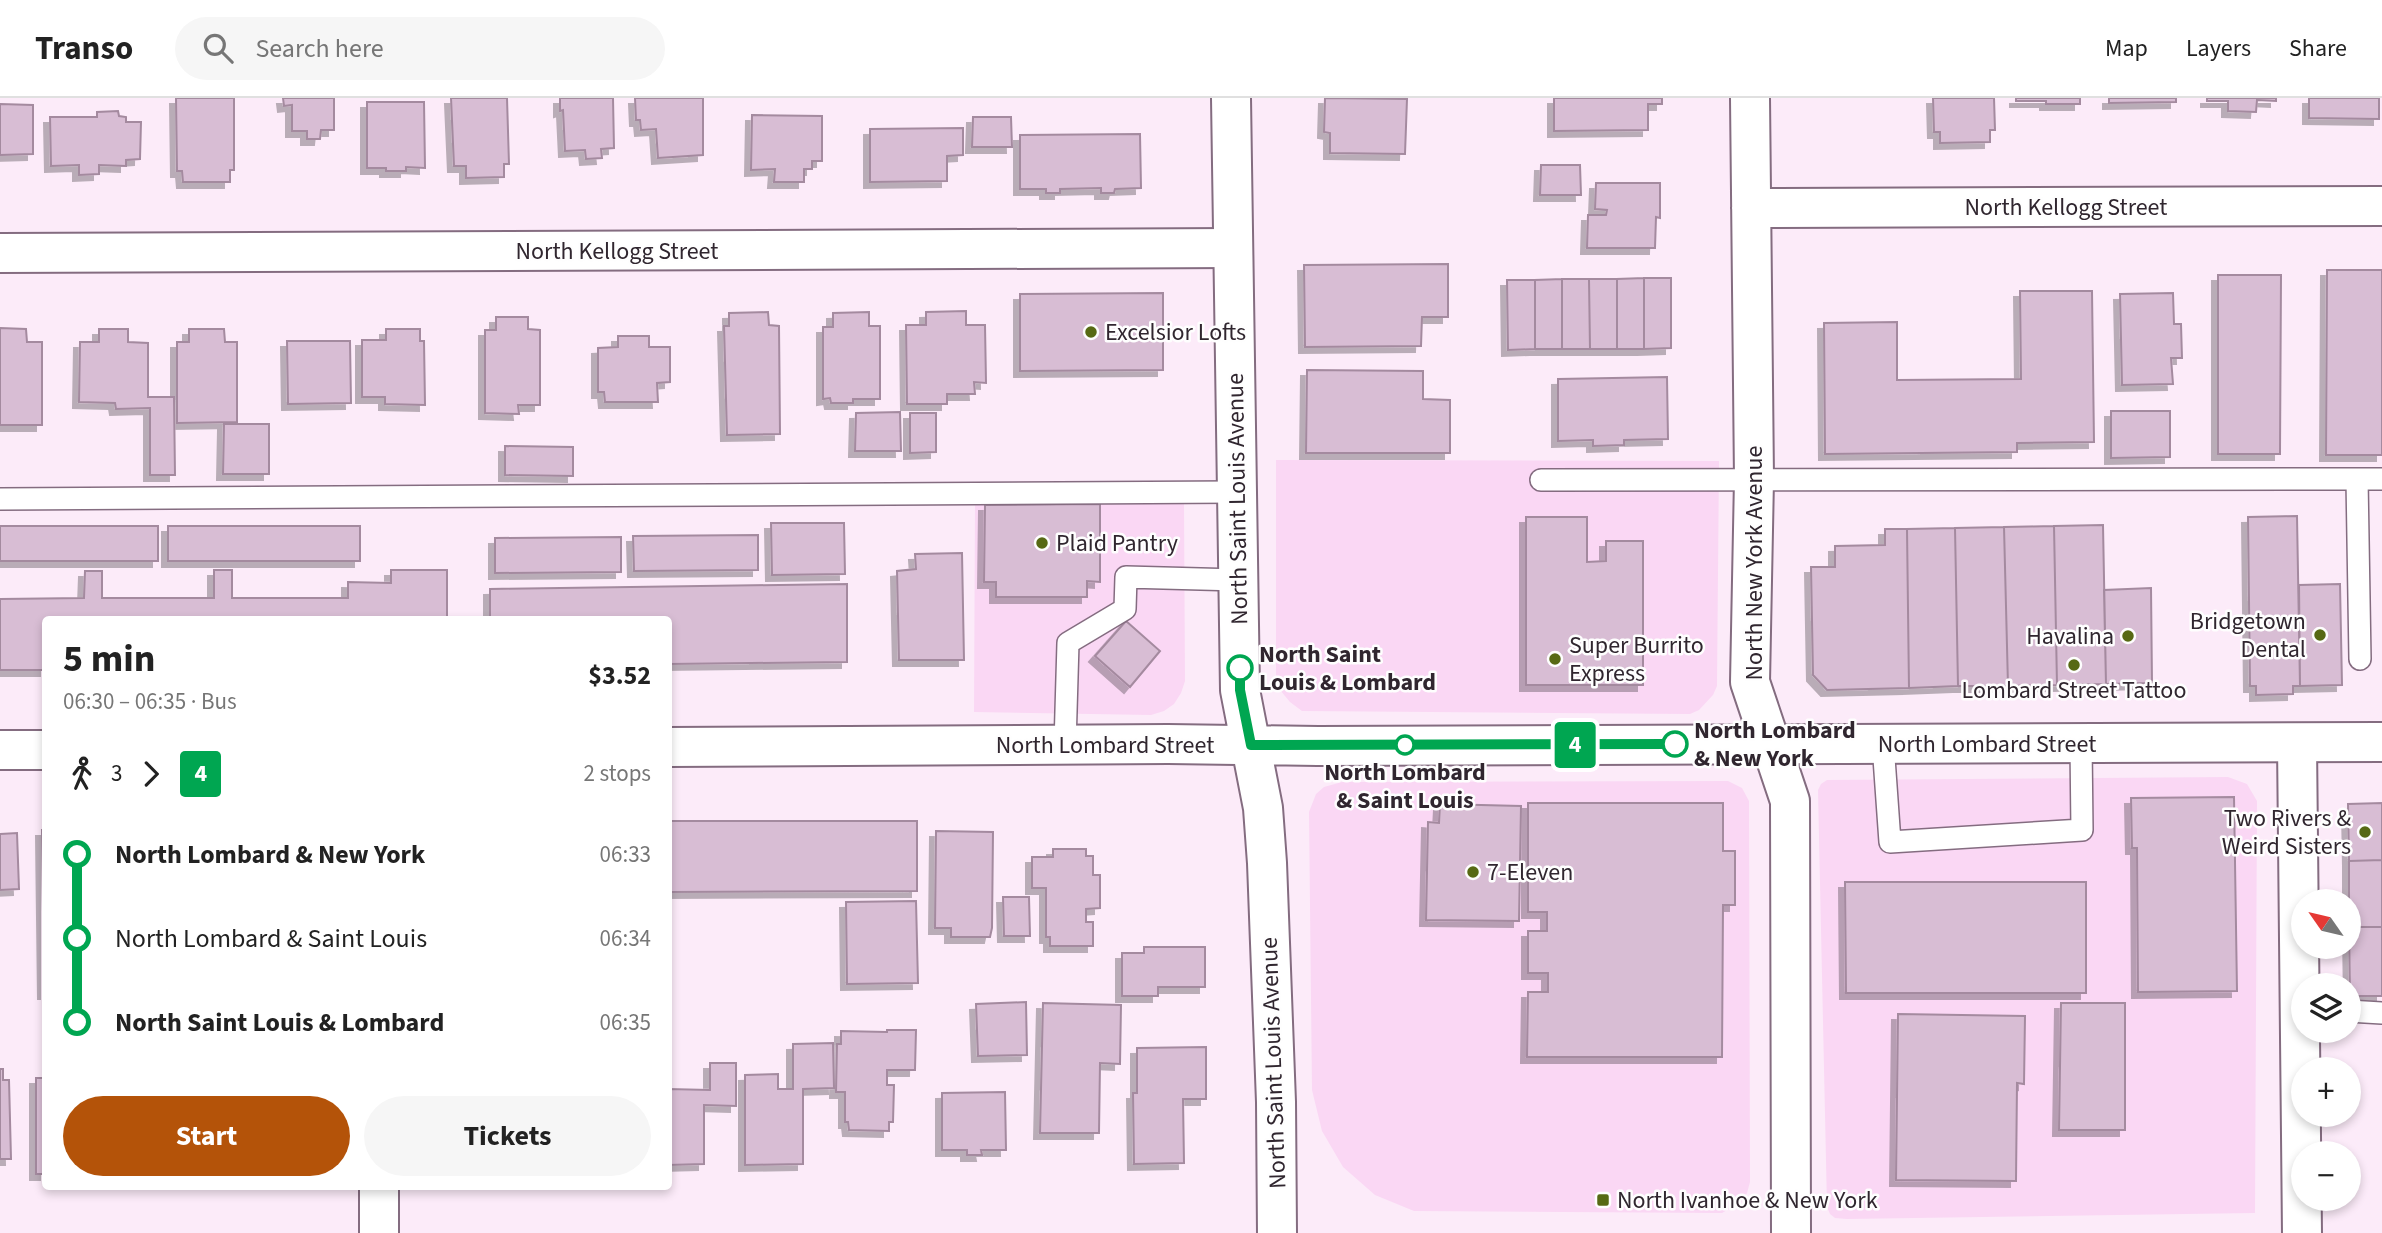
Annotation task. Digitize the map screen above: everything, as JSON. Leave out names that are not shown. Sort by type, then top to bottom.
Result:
[{"type":"street","name":"North Saint Louis Avenue","points":[[1231,98],[1240,690],[1263,808],[1267,863],[1276,1102],[1277,1233]]},
{"type":"street","name":"North New York Avenue","points":[[1750,98],[1754,479],[1750,682],[1790,801],[1791,1233]]},
{"type":"street","name":"North Kellogg Street","points":[[1751,208],[2382,206]]},
{"type":"street","name":"North Kellogg Street","points":[[0,253],[1233,248]]},
{"type":"street","name":"North Lombard Street","points":[[672,747],[2382,742]]},
{"type":"street","points":[[2297,743],[2301,973]]},
{"type":"street","points":[[0,750],[42,750]]},
{"type":"street","points":[[2302,1043],[2302,1233]]},
{"type":"street","points":[[379,1190],[379,1233]]},
{"type":"lane","points":[[2357,479],[2360,659]]},
{"type":"lane","points":[[1541,480],[2382,479]]},
{"type":"lane","points":[[0,499],[1236,492]]},
{"type":"lane","points":[[1065,745],[1068,643],[1125,609],[1126,577],[1238,580]]},
{"type":"lane","points":[[1883,744],[1890,842],[2082,830],[2081,744]]},
{"type":"lane","points":[[2361,1012],[2382,1013]]},
{"type":"shaded area","points":[[1276,460],[1719,461],[1717,686],[1713,695],[1699,710],[1690,714],[1302,711],[1280,690],[1276,675]]},
{"type":"shaded area","points":[[1184,504],[1185,681],[1174,704],[1151,715],[974,712],[975,505]]},
{"type":"shaded area","points":[[2228,777],[2247,784],[2257,801],[2255,1213],[1847,1219],[1835,1218],[1830,1214],[1827,1207],[1818,790],[1821,784],[1827,780]]},
{"type":"shaded area","points":[[1728,781],[1742,788],[1749,801],[1750,1182],[1741,1202],[1722,1213],[1414,1211],[1375,1195],[1343,1167],[1322,1131],[1312,1090],[1309,812],[1316,794],[1324,787],[1342,782]]},
{"type":"building","points":[[176,98],[234,98],[234,170],[230,170],[230,182],[183,182],[182,171],[177,171]]},
{"type":"building","points":[[283,98],[334,98],[334,130],[321,130],[320,139],[307,139],[307,131],[292,131],[292,105],[284,106]]},
{"type":"building","points":[[451,98],[507,98],[509,164],[504,164],[504,177],[466,178],[466,166],[454,166]]},
{"type":"building","points":[[560,98],[613,98],[614,148],[601,149],[602,158],[586,159],[585,150],[565,151]]},
{"type":"building","points":[[635,98],[703,98],[703,155],[658,158],[656,129],[641,130],[640,120],[636,120]]},
{"type":"building","points":[[1325,98],[1407,99],[1405,154],[1330,153],[1330,133],[1324,132]]},
{"type":"building","points":[[1554,98],[1662,98],[1662,104],[1648,104],[1648,130],[1554,131]]},
{"type":"building","points":[[1933,98],[1994,98],[1995,130],[1990,130],[1990,142],[1940,143],[1940,132],[1934,132]]},
{"type":"building","points":[[2016,98],[2080,98],[2080,104],[2046,104],[2046,101],[2016,101]]},
{"type":"building","points":[[2109,98],[2176,98],[2176,102],[2109,103]]},
{"type":"building","points":[[2207,98],[2276,98],[2276,101],[2257,100],[2256,112],[2228,111],[2228,101],[2207,101]]},
{"type":"building","points":[[2309,98],[2379,98],[2379,119],[2309,118]]},
{"type":"building","points":[[367,102],[424,102],[425,168],[406,167],[406,171],[386,171],[386,168],[367,168]]},
{"type":"building","points":[[0,104],[33,105],[33,154],[0,155]]},
{"type":"building","points":[[118,111],[119,116],[126,117],[126,122],[141,122],[140,159],[126,160],[126,166],[99,165],[99,174],[79,175],[79,165],[51,166],[50,117],[97,117],[97,112]]},
{"type":"building","points":[[752,115],[822,116],[822,161],[812,161],[812,169],[804,169],[804,182],[774,182],[775,169],[751,170]]},
{"type":"building","points":[[973,117],[1011,117],[1012,147],[972,147]]},
{"type":"building","points":[[963,128],[963,155],[947,156],[947,181],[870,182],[870,129]]},
{"type":"building","points":[[1140,134],[1141,188],[1115,189],[1114,193],[1101,193],[1101,188],[1060,189],[1060,193],[1046,193],[1046,189],[1020,189],[1020,135]]},
{"type":"building","points":[[1541,165],[1580,165],[1581,195],[1540,195]]},
{"type":"building","points":[[1596,183],[1660,183],[1660,218],[1656,217],[1655,248],[1587,248],[1588,215],[1606,215],[1607,210],[1595,209]]},
{"type":"building","points":[[1448,264],[1448,317],[1422,317],[1421,346],[1305,347],[1304,265]]},
{"type":"building","points":[[2327,270],[2382,270],[2382,455],[2326,455]]},
{"type":"building","points":[[2218,275],[2281,275],[2280,454],[2218,454]]},
{"type":"building","points":[[1644,278],[1644,349],[1617,349],[1617,279]]},
{"type":"building","points":[[1644,278],[1671,278],[1671,348],[1644,349]]},
{"type":"building","points":[[1562,279],[1562,349],[1535,349],[1535,280]]},
{"type":"building","points":[[1562,279],[1589,279],[1590,349],[1562,349]]},
{"type":"building","points":[[1589,279],[1617,279],[1617,349],[1590,349]]},
{"type":"building","points":[[1507,280],[1535,280],[1535,349],[1508,350]]},
{"type":"building","points":[[2020,291],[2092,291],[2094,442],[2017,443],[2017,452],[1825,454],[1824,323],[1897,322],[1897,380],[2021,379]]},
{"type":"building","name":"Excelsior Lofts","points":[[1163,293],[1163,370],[1020,371],[1020,294]]},
{"type":"building","points":[[2173,293],[2174,324],[2181,324],[2182,358],[2171,358],[2173,384],[2122,385],[2120,294]]},
{"type":"building","points":[[966,311],[966,325],[985,325],[986,383],[974,382],[975,394],[947,394],[947,404],[907,404],[906,325],[926,325],[926,312]]},
{"type":"building","points":[[768,312],[769,325],[779,326],[780,434],[727,435],[724,326],[729,326],[729,313]]},
{"type":"building","points":[[869,312],[869,326],[880,326],[880,399],[853,399],[853,403],[831,403],[830,398],[823,399],[823,327],[833,327],[833,313]]},
{"type":"building","points":[[496,317],[528,317],[528,329],[540,330],[540,405],[518,405],[519,414],[485,413],[485,330],[496,330]]},
{"type":"building","points":[[0,328],[26,329],[27,342],[42,342],[42,425],[0,425]]},
{"type":"building","points":[[99,329],[128,329],[128,342],[148,343],[148,397],[174,397],[175,475],[150,475],[150,408],[116,409],[115,403],[79,402],[80,342],[99,342]]},
{"type":"building","points":[[189,329],[224,329],[225,342],[237,342],[237,422],[177,423],[177,342],[189,342]]},
{"type":"building","points":[[386,329],[420,329],[420,341],[424,341],[425,405],[385,404],[385,397],[362,397],[362,340],[386,340]]},
{"type":"building","points":[[618,336],[649,336],[649,347],[670,347],[670,382],[657,383],[658,402],[605,402],[604,392],[598,392],[598,348],[618,347]]},
{"type":"building","points":[[287,341],[350,341],[351,403],[288,404]]},
{"type":"building","points":[[1307,370],[1423,371],[1423,399],[1450,400],[1450,453],[1306,453]]},
{"type":"building","points":[[1667,377],[1668,439],[1624,440],[1624,445],[1593,446],[1593,440],[1558,441],[1558,379]]},
{"type":"building","points":[[2111,411],[2170,411],[2170,457],[2111,458]]},
{"type":"building","points":[[900,412],[901,451],[855,451],[856,413]]},
{"type":"building","points":[[910,413],[936,413],[936,452],[910,453]]},
{"type":"building","points":[[224,424],[269,424],[269,474],[223,474]]},
{"type":"building","points":[[505,446],[573,447],[573,476],[505,475]]},
{"type":"building","name":"Plaid Pantry","points":[[1100,504],[1100,582],[1087,581],[1087,597],[996,597],[996,582],[984,582],[985,505]]},
{"type":"building","points":[[2297,516],[2300,686],[2293,686],[2293,694],[2256,695],[2256,686],[2250,686],[2248,517]]},
{"type":"building","points":[[1526,517],[1587,517],[1587,562],[1606,561],[1606,541],[1643,541],[1643,685],[1526,685]]},
{"type":"building","points":[[771,523],[844,523],[845,574],[772,575]]},
{"type":"building","points":[[2103,525],[2106,684],[2057,685],[2054,526]]},
{"type":"building","points":[[0,526],[158,526],[158,561],[0,561]]},
{"type":"building","points":[[168,526],[360,526],[360,561],[168,561]]},
{"type":"building","points":[[2054,526],[2057,685],[2008,686],[2004,527]]},
{"type":"building","points":[[2004,527],[2008,686],[1958,686],[1955,528]]},
{"type":"building","points":[[1955,528],[1958,686],[1909,688],[1907,529]]},
{"type":"building","points":[[1885,529],[1907,529],[1909,688],[1827,690],[1813,675],[1811,567],[1835,567],[1835,546],[1885,545]]},
{"type":"building","points":[[758,535],[758,570],[634,571],[633,536]]},
{"type":"building","points":[[621,537],[621,572],[495,573],[495,538]]},
{"type":"building","points":[[962,553],[964,660],[899,660],[897,571],[916,569],[915,554]]},
{"type":"building","points":[[214,570],[232,570],[232,598],[348,598],[348,582],[391,583],[391,570],[447,570],[447,616],[42,616],[42,670],[0,670],[0,599],[84,598],[85,571],[102,571],[102,598],[214,598]]},
{"type":"building","points":[[847,584],[847,662],[672,664],[672,616],[490,616],[490,589]]},
{"type":"building","name":"Bridgetown Dental","points":[[2340,584],[2342,685],[2300,686],[2299,585]]},
{"type":"building","name":"Havalina","points":[[2151,588],[2152,683],[2106,684],[2104,590]]},
{"type":"building","points":[[1126,621],[1160,651],[1130,687],[1095,656]]},
{"type":"building","points":[[2234,797],[2237,991],[2138,992],[2137,848],[2132,848],[2131,798]]},
{"type":"building","points":[[1528,803],[1723,803],[1723,851],[1735,851],[1735,905],[1723,905],[1722,1057],[1527,1057],[1528,992],[1548,992],[1548,973],[1528,973],[1528,931],[1547,931],[1547,912],[1528,912]]},
{"type":"building","name":"Two Rivers & Weird Sisters","points":[[2382,803],[2382,860],[2349,861],[2348,804]]},
{"type":"building","name":"7-Eleven","points":[[1440,804],[1521,806],[1519,921],[1426,920],[1428,822],[1439,823]]},
{"type":"building","points":[[672,821],[917,821],[917,891],[672,892]]},
{"type":"building","points":[[936,831],[993,832],[990,937],[951,937],[951,928],[935,928]]},
{"type":"building","points":[[17,833],[19,889],[0,890],[0,834]]},
{"type":"building","points":[[1053,849],[1086,849],[1086,856],[1093,856],[1093,875],[1100,875],[1100,908],[1086,909],[1086,922],[1093,922],[1093,946],[1050,946],[1050,937],[1046,937],[1046,888],[1032,888],[1032,857],[1053,857]]},
{"type":"building","points":[[2382,860],[2382,927],[2361,927],[2361,889],[2349,889],[2349,861]]},
{"type":"building","points":[[1845,882],[2086,882],[2086,993],[1846,993]]},
{"type":"building","points":[[1003,897],[1029,897],[1030,936],[1004,936]]},
{"type":"building","points":[[916,901],[918,983],[847,984],[846,902]]},
{"type":"building","points":[[2361,927],[2382,927],[2382,996],[2361,996],[2361,973],[2350,973],[2349,959],[2361,959]]},
{"type":"building","points":[[1144,947],[1205,947],[1205,987],[1158,987],[1158,996],[1122,996],[1122,953],[1144,953]]},
{"type":"building","points":[[1026,1002],[1027,1055],[978,1056],[976,1004]]},
{"type":"building","points":[[1043,1003],[1121,1005],[1120,1064],[1100,1063],[1099,1133],[1040,1133]]},
{"type":"building","points":[[2061,1003],[2125,1003],[2125,1130],[2059,1130]]},
{"type":"building","points":[[1898,1014],[2025,1016],[2024,1084],[2017,1083],[2016,1181],[1896,1180]]},
{"type":"building","points":[[916,1030],[915,1070],[887,1070],[887,1085],[894,1085],[893,1122],[889,1122],[889,1131],[849,1130],[848,1122],[845,1122],[845,1092],[836,1092],[837,1044],[841,1044],[841,1031]]},
{"type":"building","points":[[833,1043],[834,1088],[803,1089],[803,1164],[745,1165],[745,1075],[778,1074],[778,1089],[793,1089],[793,1044]]},
{"type":"building","points":[[1206,1047],[1206,1099],[1183,1099],[1184,1163],[1134,1164],[1133,1093],[1137,1093],[1137,1048]]},
{"type":"building","points":[[710,1063],[736,1063],[736,1106],[704,1105],[704,1164],[672,1165],[672,1089],[710,1090]]},
{"type":"building","points":[[0,1069],[3,1069],[3,1080],[9,1080],[11,1159],[0,1159]]},
{"type":"building","points":[[36,1078],[42,1078],[42,1174],[36,1174]]},
{"type":"building","points":[[1005,1092],[1006,1150],[981,1150],[982,1155],[967,1155],[967,1150],[942,1150],[942,1093]]},
{"type":"bus line","name":"4","points":[[1240,668],[1240,690],[1251,745],[1675,744]]},
{"type":"place","name":"Excelsior Lofts","points":[[1091,332]]},
{"type":"place","name":"Plaid Pantry","points":[[1042,543]]},
{"type":"place","name":"Bridgetown Dental","points":[[2320,635]]},
{"type":"place","name":"Havalina","points":[[2128,636]]},
{"type":"place","name":"Super Burrito Express","points":[[1555,659]]},
{"type":"place","name":"Lombard Street Tattoo","points":[[2074,665]]},
{"type":"place","name":"North Saint Louis & Lombard","points":[[1240,668]]},
{"type":"place","name":"North Lombard & New York","points":[[1675,744]]},
{"type":"place","name":"North Lombard & Saint Louis","points":[[1405,745]]},
{"type":"place","name":"Two Rivers & Weird Sisters","points":[[2365,832]]},
{"type":"place","name":"7-Eleven","points":[[1473,872]]},
{"type":"place","name":"North Ivanhoe & New York","points":[[1603,1200]]}]
